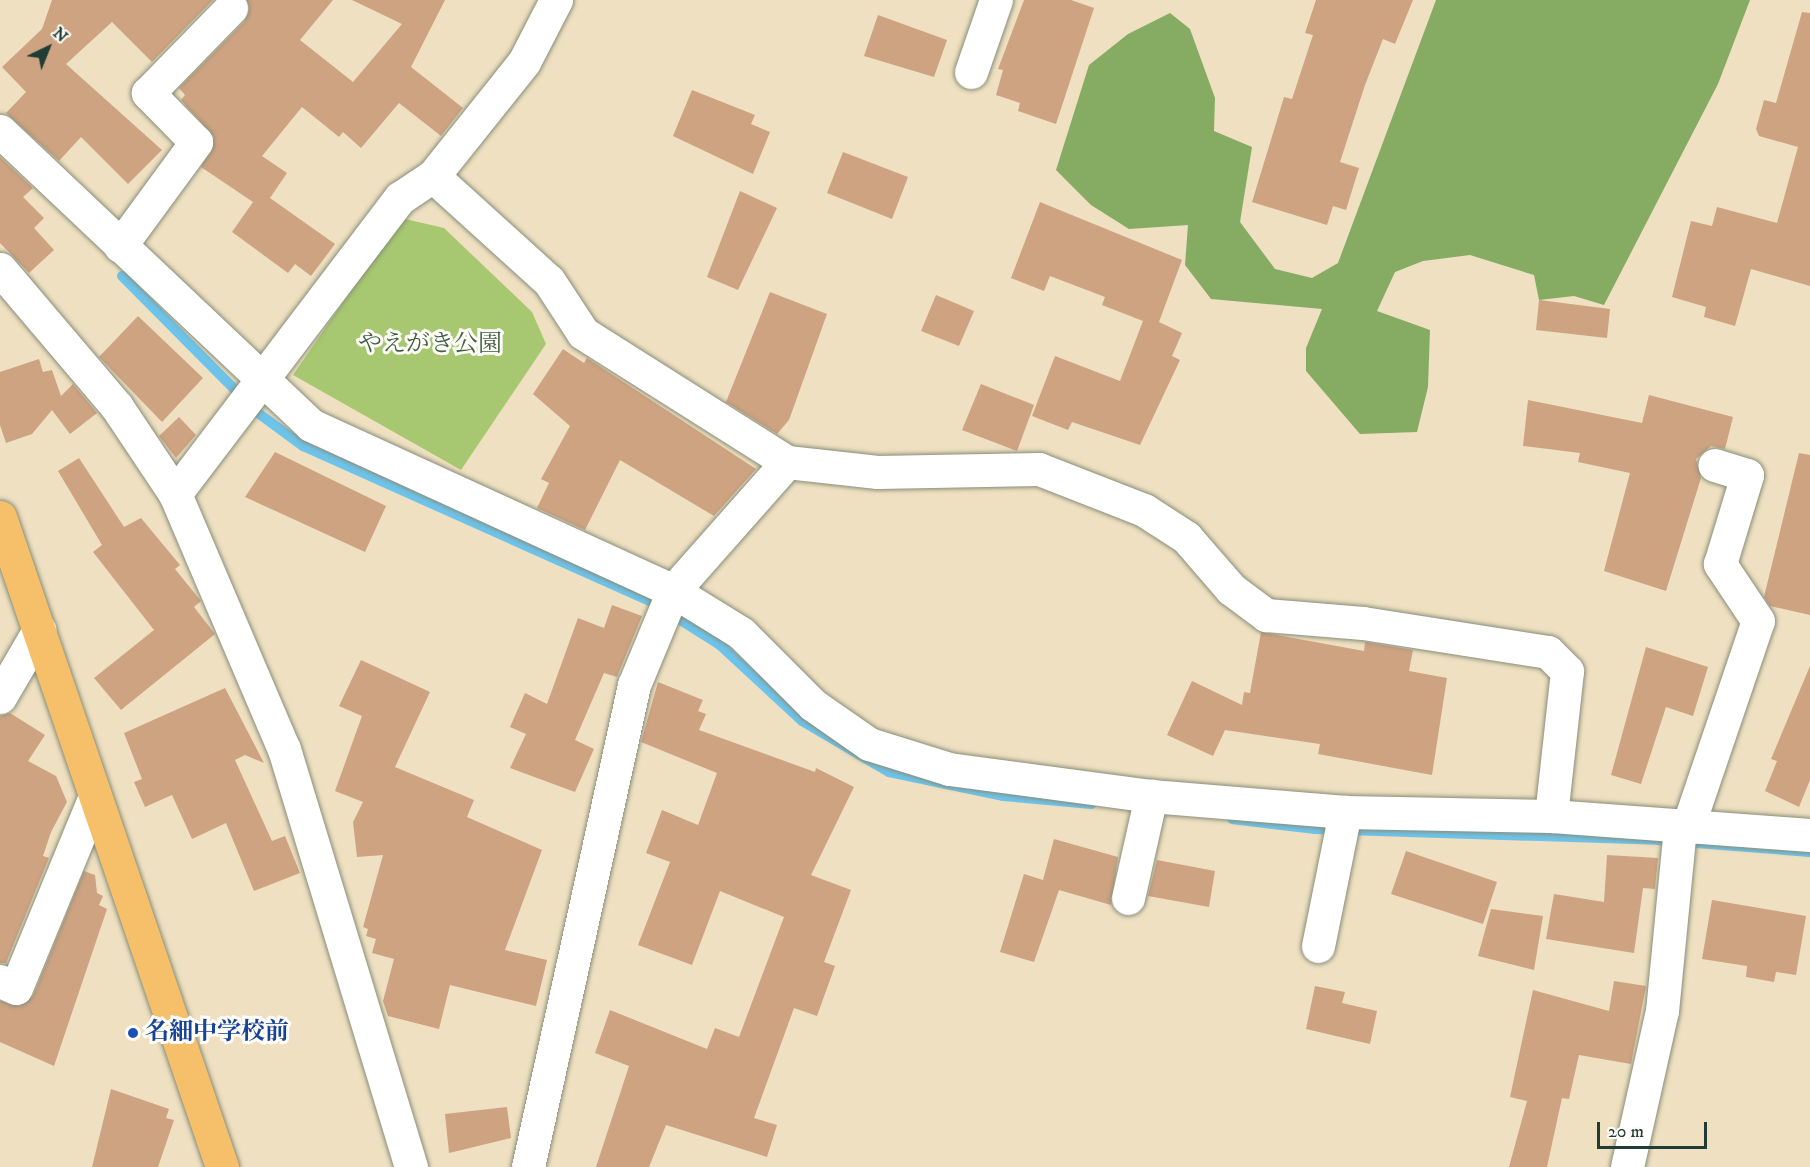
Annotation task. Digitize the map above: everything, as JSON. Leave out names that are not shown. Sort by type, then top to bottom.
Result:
[{"type":"main road","points":[[0,517],[94,799],[222,1167]]},
{"type":"street","points":[[175,494],[400,198],[433,176],[524,62],[556,0]]},
{"type":"street","points":[[971,72],[996,0]]},
{"type":"street","points":[[120,246],[196,142],[148,93],[231,9]]},
{"type":"street","points":[[0,131],[120,246],[250,394],[311,425],[674,591],[741,633],[813,705],[869,744],[949,769],[1151,796],[1345,812],[1551,816],[1684,829],[1810,834]]},
{"type":"street","points":[[433,176],[549,281],[583,333],[788,462],[878,472],[1039,469],[1144,510],[1186,537],[1231,589],[1266,615],[1363,623],[1548,652],[1567,671],[1551,816]]},
{"type":"street","points":[[0,269],[117,406],[175,494],[284,748],[411,1167]]},
{"type":"street","points":[[528,1167],[634,685],[674,591],[788,462]]},
{"type":"street","points":[[1627,1167],[1662,1011],[1684,829],[1758,621],[1720,564],[1747,475],[1714,465]]},
{"type":"street","points":[[0,697],[39,630]]},
{"type":"street","points":[[1128,898],[1151,796]]},
{"type":"street","points":[[0,981],[16,988],[94,799]]},
{"type":"street","points":[[1318,946],[1345,812]]},
{"type":"green space","points":[[1436,0],[1750,0],[1718,84],[1604,305],[1574,296],[1539,300],[1534,275],[1470,255],[1423,261],[1395,272],[1377,311],[1430,330],[1428,387],[1417,432],[1360,434],[1306,371],[1306,348],[1322,309],[1211,299],[1185,265],[1188,225],[1129,229],[1091,205],[1056,170],[1089,65],[1128,34],[1170,13],[1190,29],[1215,98],[1214,131],[1252,147],[1240,222],[1275,269],[1312,278],[1338,263]]},
{"type":"green space","name":"やえがき公園","points":[[401,218],[444,228],[532,312],[546,344],[461,470],[293,375]]},
{"type":"building","points":[[52,0],[213,0],[152,62],[112,22],[66,64],[162,150],[128,184],[81,137],[59,161],[6,113],[26,92],[2,67],[42,29]]},
{"type":"building","points":[[247,0],[333,0],[300,40],[353,82],[402,24],[352,0],[445,0],[411,67],[463,108],[441,136],[399,103],[361,148],[343,132],[339,137],[302,107],[262,156],[287,173],[270,198],[335,244],[311,276],[295,264],[288,273],[232,232],[253,202],[201,167],[214,137],[181,100],[185,95],[179,88],[245,21]]},
{"type":"building","points":[[1024,0],[1071,0],[1094,8],[1056,124],[1018,111],[1020,103],[996,95],[1003,70],[998,69]]},
{"type":"building","points":[[1316,0],[1413,0],[1395,44],[1383,39],[1365,85],[1340,162],[1359,168],[1346,210],[1333,206],[1327,225],[1252,202],[1284,97],[1292,99],[1313,35],[1305,33]]},
{"type":"building","points":[[1802,12],[1810,13],[1810,286],[1751,269],[1735,326],[1704,317],[1706,307],[1672,297],[1691,221],[1712,226],[1717,207],[1777,223],[1798,147],[1759,136],[1756,129],[1764,100],[1776,103]]},
{"type":"building","points":[[878,15],[947,40],[934,77],[864,56]]},
{"type":"building","points":[[692,90],[755,115],[751,124],[770,132],[753,174],[673,136]]},
{"type":"building","points":[[843,152],[908,177],[892,219],[827,193]]},
{"type":"building","points":[[0,157],[33,188],[23,197],[44,218],[34,228],[54,250],[29,273],[0,243]]},
{"type":"building","points":[[740,191],[777,208],[738,290],[707,277]]},
{"type":"building","points":[[1040,202],[1182,260],[1159,322],[1182,333],[1172,356],[1180,360],[1140,445],[1072,422],[1068,430],[1032,416],[1055,356],[1120,381],[1143,321],[1102,305],[1105,297],[1050,276],[1044,291],[1011,278]]},
{"type":"building","points":[[770,292],[827,314],[789,420],[777,434],[726,402]]},
{"type":"building","points":[[936,295],[974,311],[959,346],[921,331]]},
{"type":"building","points":[[1539,300],[1610,309],[1607,338],[1536,330]]},
{"type":"building","points":[[138,316],[203,378],[162,422],[99,357]]},
{"type":"building","points":[[563,349],[584,363],[587,358],[756,469],[714,516],[620,460],[585,530],[537,508],[549,483],[541,479],[570,426],[533,394]]},
{"type":"building","points":[[39,359],[43,372],[52,370],[61,396],[73,384],[97,413],[70,434],[52,410],[32,434],[6,443],[0,425],[0,372]]},
{"type":"building","points":[[981,384],[1034,405],[1017,451],[962,430]]},
{"type":"building","points":[[1649,395],[1733,417],[1725,449],[1711,446],[1696,459],[1701,478],[1666,591],[1604,571],[1630,473],[1578,462],[1580,453],[1523,446],[1528,400],[1642,423]]},
{"type":"building","points":[[179,417],[196,435],[176,458],[159,436]]},
{"type":"building","points":[[275,452],[386,506],[365,552],[245,497]]},
{"type":"building","points":[[1799,453],[1810,455],[1810,615],[1770,606],[1764,597]]},
{"type":"building","points":[[79,458],[124,527],[141,518],[180,565],[175,569],[201,601],[194,607],[215,634],[121,710],[94,678],[154,630],[93,552],[102,545],[58,471]]},
{"type":"building","points":[[612,605],[642,616],[617,677],[604,673],[575,740],[594,749],[575,792],[510,768],[526,734],[510,727],[525,693],[547,704],[578,618],[604,628]]},
{"type":"building","points":[[1261,632],[1364,651],[1365,642],[1413,650],[1409,671],[1447,678],[1432,775],[1318,754],[1320,744],[1225,730],[1213,756],[1167,735],[1192,681],[1242,705],[1244,692],[1250,693]]},
{"type":"building","points":[[1646,647],[1708,667],[1693,716],[1666,707],[1641,784],[1611,775]]},
{"type":"building","points":[[361,660],[430,692],[395,767],[474,800],[467,817],[542,850],[505,950],[547,960],[536,1006],[450,985],[439,1029],[388,1016],[383,1001],[394,959],[372,953],[376,939],[366,936],[368,929],[363,927],[383,855],[357,857],[353,822],[363,802],[335,791],[362,716],[339,706]]},
{"type":"building","points":[[1810,666],[1810,780],[1799,807],[1765,791],[1777,761],[1771,759]]},
{"type":"building","points":[[658,682],[703,700],[698,711],[706,714],[699,730],[815,772],[816,768],[854,787],[811,875],[851,890],[824,962],[835,966],[817,1016],[794,1008],[754,1118],[777,1125],[767,1157],[666,1125],[649,1167],[596,1167],[629,1066],[595,1053],[610,1010],[707,1049],[715,1028],[739,1037],[784,917],[720,891],[692,965],[638,945],[670,862],[646,853],[662,810],[698,825],[717,773],[641,742]]},
{"type":"building","points":[[225,688],[264,763],[245,755],[235,760],[272,841],[285,836],[300,873],[254,891],[226,823],[192,839],[172,795],[145,807],[134,782],[142,779],[124,733]]},
{"type":"building","points":[[10,713],[45,735],[28,761],[56,776],[67,802],[51,832],[43,856],[49,858],[6,963],[0,963],[0,716]]},
{"type":"building","points":[[1054,839],[1118,857],[1111,905],[1059,890],[1034,962],[1000,952],[1024,874],[1043,880]]},
{"type":"building","points":[[1406,851],[1497,882],[1483,924],[1391,894]]},
{"type":"building","points":[[1607,855],[1658,858],[1655,889],[1643,888],[1634,953],[1546,939],[1554,894],[1604,902]]},
{"type":"building","points":[[1157,860],[1215,871],[1209,907],[1148,896]]},
{"type":"building","points":[[84,871],[95,875],[97,893],[103,896],[99,905],[107,909],[54,1066],[0,1042],[0,1001],[19,1006],[33,996]]},
{"type":"building","points":[[1712,900],[1806,916],[1796,975],[1776,972],[1774,982],[1746,977],[1747,966],[1702,959]]},
{"type":"building","points":[[1491,909],[1543,916],[1534,970],[1478,956]]},
{"type":"building","points":[[1614,981],[1646,986],[1631,1064],[1579,1055],[1569,1099],[1562,1098],[1547,1167],[1509,1167],[1527,1101],[1510,1097],[1533,990],[1609,1011]]},
{"type":"building","points":[[1315,986],[1345,992],[1342,1003],[1377,1011],[1370,1044],[1306,1029]]},
{"type":"building","points":[[111,1089],[169,1109],[166,1118],[174,1120],[158,1167],[92,1167]]},
{"type":"building","points":[[507,1107],[511,1138],[449,1153],[445,1114]]},
{"type":"waterway","points":[[122,276],[258,413],[303,446],[652,602],[720,645],[802,721],[889,772],[1003,796],[1092,804]]},
{"type":"waterway","points":[[1232,819],[1315,829],[1658,840],[1810,852]]},
{"type":"place","name":"名細中学校前","points":[[133,1033]]}]
